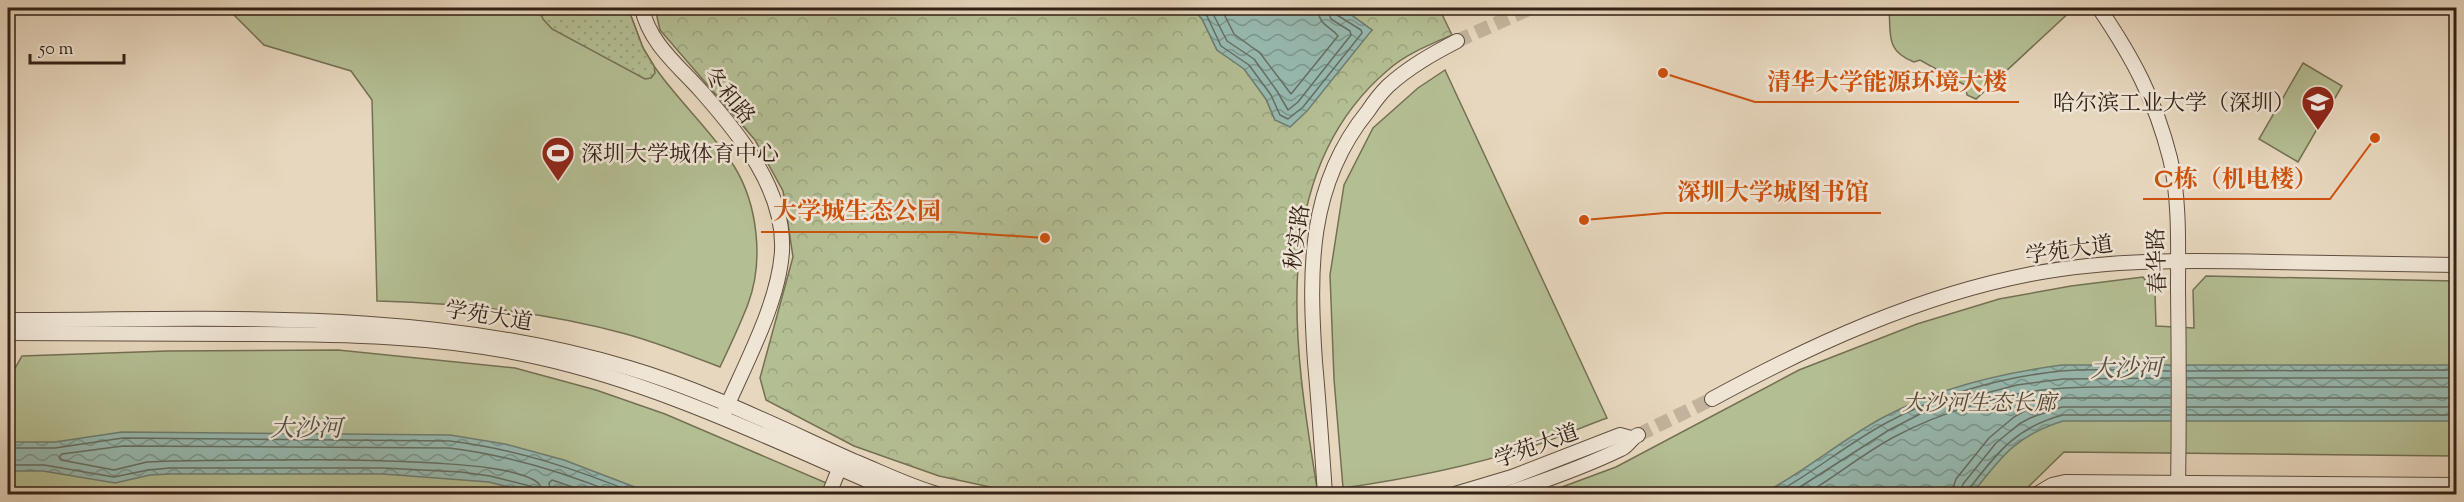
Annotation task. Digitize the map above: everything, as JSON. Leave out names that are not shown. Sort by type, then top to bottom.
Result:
[{"type":"street","name":"冬和路","points":[[642,8],[653,38],[703,94],[742,143],[768,183],[775,200],[782,251],[775,288],[724,412]]},
{"type":"street","name":"春华路","points":[[2099,8],[2124,44],[2145,83],[2171,161],[2178,260],[2178,489]]},
{"type":"street","name":"秋实路","points":[[1325,495],[1311,302],[1312,258],[1317,219],[1326,186],[1354,129],[1387,87],[1416,64],[1457,41]]},
{"type":"street","name":"学苑大道","points":[[1712,399],[1824,342],[1973,288],[2032,274],[2105,264],[2178,260],[2457,265]]},
{"type":"street","name":"学苑大道","points":[[8,320],[316,320],[443,329],[512,339],[594,357],[664,379],[724,412],[839,469],[899,495]]},
{"type":"street","name":"学苑大道","points":[[8,333],[321,334],[457,344],[536,357],[576,366],[724,412],[937,495]]},
{"type":"street","name":"学苑大道","points":[[1455,495],[1512,477],[1620,435],[1635,436],[1625,447],[1595,461],[1505,495]]},
{"type":"street","points":[[829,495],[839,469]]},
{"type":"street","points":[[2037,495],[2052,485],[2065,482],[2178,489],[2457,485]]},
{"type":"green space","name":"深圳大学城体育中心","points":[[227,8],[628,8],[643,48],[654,66],[734,166],[749,198],[756,234],[756,270],[748,304],[720,367],[673,349],[596,326],[534,314],[439,304],[377,301],[372,100],[351,71],[264,45]]},
{"type":"green space","points":[[538,8],[628,8],[655,73],[651,78],[645,79],[552,29],[543,19]]},
{"type":"green space","points":[[655,8],[1192,8],[1202,19],[1217,50],[1244,68],[1266,99],[1275,120],[1372,30],[1347,12],[1332,8],[1439,8],[1452,35],[1418,50],[1395,64],[1348,113],[1322,161],[1305,213],[1298,268],[1297,326],[1309,440],[1318,494],[1023,494],[939,476],[854,446],[766,400],[760,378],[793,257],[783,191],[755,140],[660,30]]},
{"type":"green space","points":[[1889,8],[2074,8],[1976,99],[1967,95],[1965,85],[1920,60],[1914,62],[1898,53],[1891,41]]},
{"type":"green space","points":[[2303,63],[2342,86],[2298,162],[2259,139]]},
{"type":"green space","points":[[1445,70],[1607,418],[1542,443],[1486,460],[1415,476],[1343,488],[1334,379],[1330,275],[1344,185],[1373,128],[1418,88]]},
{"type":"green space","name":"大沙河生态长廊","points":[[2206,276],[2456,281],[2456,456],[2064,452],[2021,494],[1543,494],[1616,467],[1799,370],[1917,324],[1999,299],[2071,286],[2143,277],[2155,293],[2156,326],[2194,328],[2193,290]]},
{"type":"green space","points":[[338,350],[515,368],[596,390],[665,414],[852,494],[8,494],[8,410],[14,409],[14,370],[22,356],[167,351]]},
{"type":"water","points":[[1192,8],[1332,8],[1347,12],[1372,30],[1307,111],[1290,127],[1275,120],[1266,99],[1244,69],[1217,50],[1202,19]]},
{"type":"water","name":"大沙河","points":[[2062,365],[2456,365],[2456,421],[2063,421],[2046,427],[2010,449],[1972,494],[1762,494],[1867,427],[1903,407],[1970,383],[2016,372]]},
{"type":"water","points":[[122,432],[450,435],[505,444],[564,460],[653,494],[536,494],[489,482],[383,474],[171,474],[150,475],[115,483],[43,471],[8,471],[8,442],[55,442]]},
{"type":"tunnel","points":[[1457,41],[1531,8]]},
{"type":"tunnel","points":[[1638,435],[1712,399]]},
{"type":"place","name":"清华大学能源环境大楼","points":[[1663,73]]},
{"type":"place","name":"哈尔滨工业大学（深圳）","points":[[2318,131]]},
{"type":"place","name":"C栋（机电楼）","points":[[2375,138]]},
{"type":"place","name":"深圳大学城体育中心","points":[[558,182]]},
{"type":"place","name":"深圳大学城图书馆","points":[[1584,220]]},
{"type":"place","name":"大学城生态公园","points":[[1045,238]]}]
